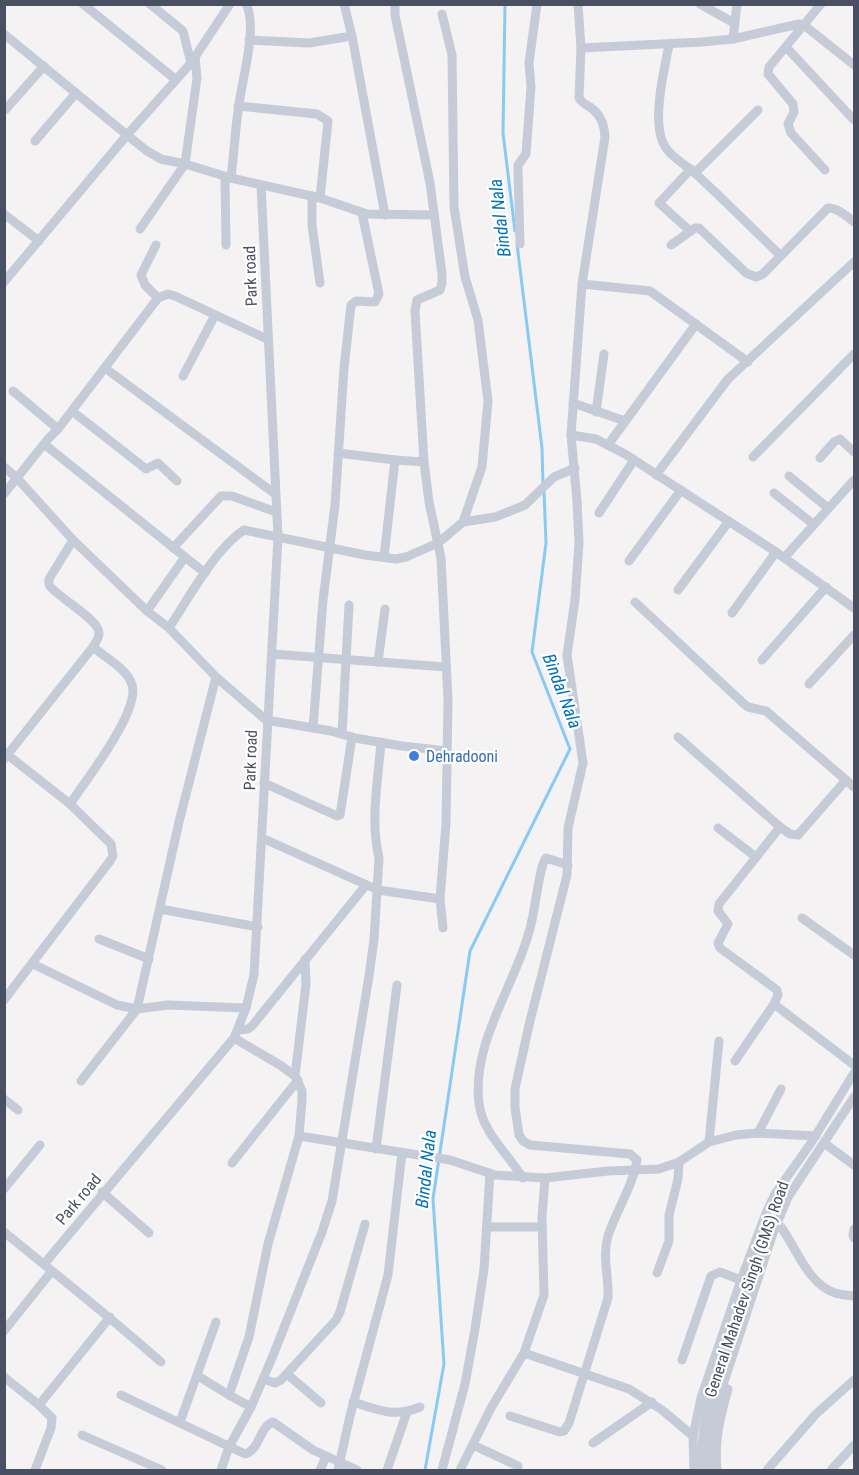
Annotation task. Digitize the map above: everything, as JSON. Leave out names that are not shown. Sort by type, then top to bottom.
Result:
[{"type":"street","points":[[83,4],[175,79]]},
{"type":"street","points":[[140,229],[185,164],[197,78],[183,31],[150,4]]},
{"type":"street","points":[[4,282],[193,60],[228,8],[218,4]]},
{"type":"street","points":[[226,246],[228,178],[249,40],[250,13],[246,4]]},
{"type":"street","points":[[344,4],[385,215]]},
{"type":"street","points":[[395,4],[395,15],[424,154],[442,283],[440,290],[417,300],[415,305],[424,462],[429,502],[441,558],[448,700],[446,823],[440,899],[443,928]]},
{"type":"street","points":[[520,244],[518,170],[526,154],[531,87],[529,63],[537,4]]},
{"type":"street","points":[[510,1416],[556,1432],[564,1431],[569,1423],[608,1298],[605,1261],[608,1237],[637,1160],[630,1154],[530,1145],[523,1141],[516,1122],[515,1089],[568,865],[568,828],[583,763],[567,654],[575,600],[579,543],[571,435],[582,284],[604,137],[602,122],[598,115],[580,102],[579,98],[581,48],[578,4]]},
{"type":"street","points":[[700,4],[734,23]]},
{"type":"street","points":[[733,39],[736,4]]},
{"type":"street","points":[[821,4],[769,67],[768,74],[793,104],[794,111],[788,124],[791,133],[825,170]]},
{"type":"street","points":[[442,14],[452,55],[453,207],[465,277],[478,320],[488,401],[482,467],[463,522]]},
{"type":"street","points":[[581,48],[669,45],[733,39],[790,25],[804,25],[855,65]]},
{"type":"street","points":[[4,34],[155,156],[228,178],[316,197],[362,213],[434,215]]},
{"type":"street","points":[[249,40],[309,43],[352,36]]},
{"type":"street","points":[[669,45],[659,104],[661,138],[668,151],[693,171],[780,255]]},
{"type":"street","points":[[786,47],[855,120]]},
{"type":"street","points":[[5,110],[44,66]]},
{"type":"street","points":[[36,141],[76,93]]},
{"type":"street","points":[[238,106],[317,114],[328,121],[312,225],[320,283]]},
{"type":"street","points":[[690,231],[659,203],[758,110]]},
{"type":"street","name":"Park road","points":[[44,1264],[236,1034],[246,1008],[254,975],[266,720],[278,537],[261,185]]},
{"type":"street","points":[[671,245],[695,228],[702,231],[752,276],[763,274],[828,208],[841,212],[855,222]]},
{"type":"street","points":[[313,728],[329,547],[335,505],[344,368],[351,305],[356,301],[375,302],[379,294],[362,213]]},
{"type":"street","points":[[4,214],[39,241]]},
{"type":"street","points":[[156,245],[141,275],[144,285],[158,298]]},
{"type":"street","points":[[656,475],[728,380],[855,262]]},
{"type":"street","points":[[582,284],[650,291],[748,362]]},
{"type":"street","points":[[4,494],[58,429],[158,298],[164,295],[175,296],[267,339]]},
{"type":"street","points":[[183,376],[215,315]]},
{"type":"street","points":[[608,444],[696,324]]},
{"type":"street","points":[[596,412],[604,354]]},
{"type":"street","points":[[753,457],[855,354]]},
{"type":"street","points":[[105,368],[275,494]]},
{"type":"street","points":[[13,391],[58,429]]},
{"type":"street","points":[[573,403],[625,421]]},
{"type":"street","points":[[72,411],[146,469],[158,463],[177,481]]},
{"type":"street","points":[[571,435],[584,436],[608,444],[729,521],[855,608]]},
{"type":"street","points":[[820,458],[834,442],[840,439],[855,452]]},
{"type":"street","points":[[44,444],[205,573]]},
{"type":"street","points":[[338,453],[424,462]]},
{"type":"street","points":[[384,557],[395,460]]},
{"type":"street","points":[[599,513],[634,460]]},
{"type":"street","points":[[4,467],[17,478],[73,540],[147,611],[169,628],[216,677],[266,720],[425,750],[447,751]]},
{"type":"street","points":[[169,628],[205,573],[236,535],[244,530],[396,559],[438,543],[463,522],[508,513],[525,505],[560,473],[575,468]]},
{"type":"street","points":[[789,477],[828,508]]},
{"type":"street","points":[[732,613],[780,555],[855,480]]},
{"type":"street","points":[[629,561],[681,490]]},
{"type":"street","points":[[774,493],[813,524]]},
{"type":"street","points":[[173,548],[221,496],[232,496],[276,512]]},
{"type":"street","points":[[678,590],[729,521]]},
{"type":"street","points":[[4,1000],[112,856],[111,844],[70,804],[6,755],[93,647],[99,636],[98,627],[92,620],[48,583],[73,540]]},
{"type":"street","points":[[147,611],[184,556]]},
{"type":"street","points":[[762,660],[826,587]]},
{"type":"street","points":[[635,602],[743,703],[748,707],[766,711],[855,788]]},
{"type":"street","points":[[342,734],[349,605]]},
{"type":"street","points":[[378,662],[385,609]]},
{"type":"street","points":[[809,684],[855,635]]},
{"type":"street","points":[[70,804],[124,723],[134,696],[133,684],[128,675],[93,647]]},
{"type":"street","points":[[272,654],[446,667]]},
{"type":"street","points":[[81,1081],[137,1009],[179,822],[216,677]]},
{"type":"street","points":[[264,783],[338,816],[341,813],[352,737]]},
{"type":"street","points":[[678,737],[790,834],[798,835],[846,780]]},
{"type":"street","points":[[220,1470],[263,1379],[327,1218],[342,1144],[369,976],[378,890],[379,858],[375,834],[381,742]]},
{"type":"street","points":[[735,1061],[774,1004],[778,994],[777,990],[720,948],[718,943],[728,924],[718,911],[719,904],[780,826]]},
{"type":"street","points":[[718,828],[756,857]]},
{"type":"street","points":[[262,838],[378,890],[440,899]]},
{"type":"street","points":[[523,1178],[482,1118],[478,1086],[480,1062],[490,1031],[528,938],[539,890],[542,864],[546,858],[568,865]]},
{"type":"street","points":[[236,1034],[252,1026],[366,885]]},
{"type":"street","points":[[160,909],[258,927]]},
{"type":"street","points":[[802,918],[855,955]]},
{"type":"street","points":[[99,939],[149,958]]},
{"type":"street","points":[[229,1395],[249,1337],[268,1244],[299,1136],[302,1100],[296,1078],[306,984],[305,959]]},
{"type":"street","points":[[33,964],[117,1005],[137,1009],[168,1005],[246,1008]]},
{"type":"street","points":[[376,1149],[397,985]]},
{"type":"street","points":[[774,1004],[855,1065]]},
{"type":"street","points":[[236,1034],[296,1078]]},
{"type":"street","points":[[709,1142],[719,1041]]},
{"type":"street","points":[[702,1470],[701,1442],[705,1416],[720,1365],[784,1196],[816,1136],[855,1073]]},
{"type":"street","points":[[232,1163],[296,1078]]},
{"type":"street","points":[[759,1133],[781,1089]]},
{"type":"street","name":"General Mahadev Singh (GMS) Road","points":[[694,1470],[693,1437],[701,1398],[741,1280],[771,1203],[775,1194],[789,1185],[824,1143],[855,1097]]},
{"type":"street","points":[[4,1099],[18,1110]]},
{"type":"street","points":[[299,1136],[450,1160],[490,1173],[523,1178],[659,1169],[679,1162],[709,1142],[736,1135],[759,1133],[816,1136]]},
{"type":"street","points":[[824,1143],[855,1165]]},
{"type":"street","points":[[4,1189],[40,1145]]},
{"type":"street","points":[[338,1467],[353,1402],[388,1275],[402,1153]]},
{"type":"street","points":[[657,1273],[669,1240],[669,1215],[678,1179],[679,1162]]},
{"type":"street","points":[[442,1470],[465,1384],[471,1351],[484,1269],[490,1173]]},
{"type":"street","points":[[460,1470],[491,1408],[524,1353],[544,1295],[542,1227],[545,1178]]},
{"type":"street","name":"General Mahadev Singh (GMS) Road","points":[[717,1470],[715,1450],[722,1408],[763,1278],[791,1202],[789,1185]]},
{"type":"street","points":[[102,1192],[148,1233]]},
{"type":"street","points":[[710,1470],[709,1438],[715,1409],[784,1196]]},
{"type":"street","points":[[263,1379],[278,1382],[336,1320],[365,1224]]},
{"type":"street","points":[[487,1227],[542,1227]]},
{"type":"street","points":[[781,1227],[816,1280],[836,1293],[855,1296]]},
{"type":"street","points":[[855,1229],[853,1234],[855,1238]]},
{"type":"street","points":[[4,1232],[51,1272],[110,1317],[161,1362]]},
{"type":"street","points":[[4,1331],[51,1272]]},
{"type":"street","points":[[682,1360],[711,1276],[720,1272],[741,1280]]},
{"type":"street","points":[[39,1405],[110,1317]]},
{"type":"street","points":[[180,1422],[216,1322]]},
{"type":"street","points":[[524,1353],[629,1389],[652,1402],[693,1437]]},
{"type":"street","points":[[287,1374],[321,1403]]},
{"type":"street","points":[[198,1376],[251,1407]]},
{"type":"street","points":[[4,1377],[48,1413],[52,1423],[34,1470]]},
{"type":"street","points":[[767,1470],[816,1414],[855,1380]]},
{"type":"street","points":[[122,1395],[247,1454],[253,1450],[267,1425],[273,1422],[338,1467],[357,1470]]},
{"type":"street","points":[[353,1402],[393,1413],[407,1412],[420,1407]]},
{"type":"street","points":[[592,1443],[652,1402]]},
{"type":"street","points":[[387,1470],[407,1412]]},
{"type":"street","points":[[82,1435],[158,1470]]},
{"type":"street","points":[[473,1445],[518,1466]]},
{"type":"street","points":[[831,1470],[855,1445]]},
{"type":"street","points":[[320,1470],[326,1457]]},
{"type":"waterway","name":"Bindal Nala","points":[[505,4],[503,133],[515,231]]},
{"type":"waterway","name":"Bindal Nala","points":[[517,244],[542,448],[543,484]]},
{"type":"waterway","name":"Bindal Nala","points":[[425,1470],[444,1364],[433,1199],[470,951],[570,749],[532,652],[546,543],[544,491]]},
{"type":"place","name":"Dehradooni","points":[[414,756]]}]
